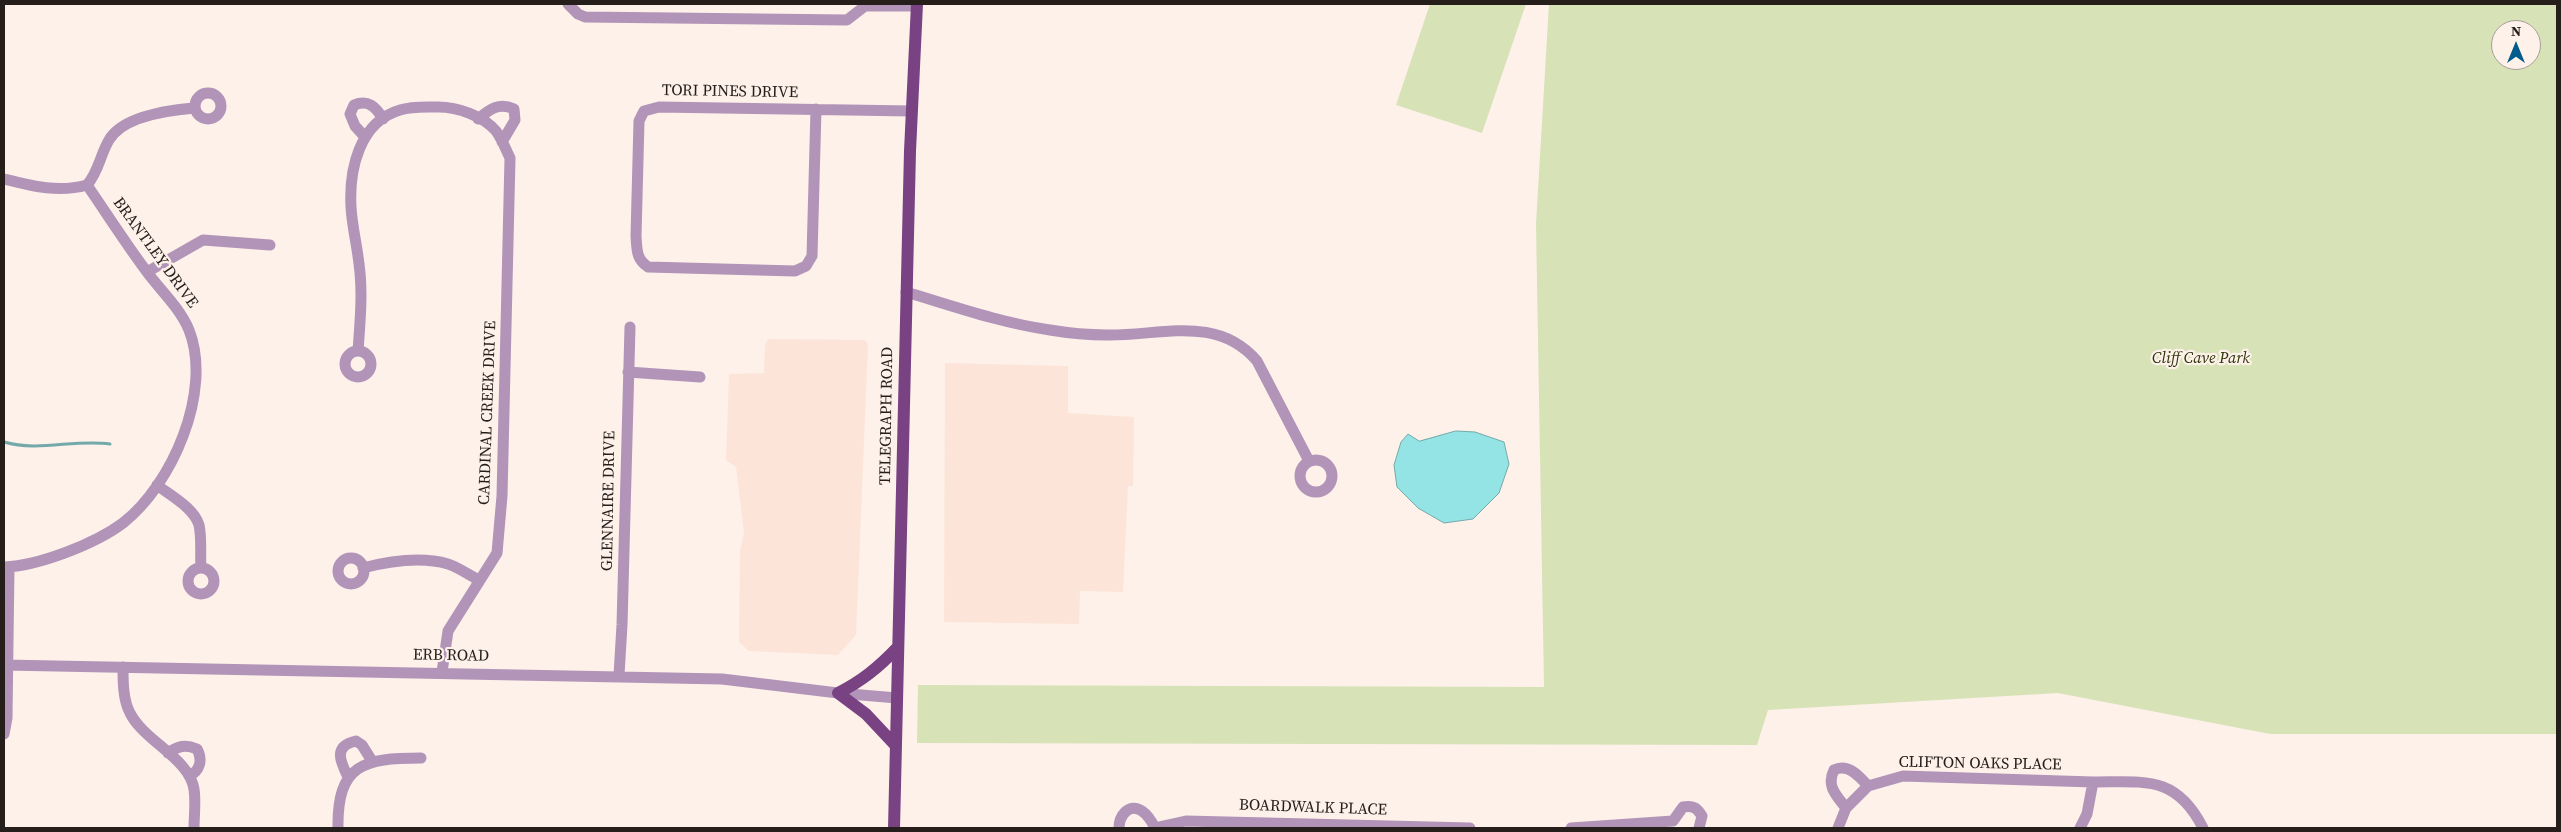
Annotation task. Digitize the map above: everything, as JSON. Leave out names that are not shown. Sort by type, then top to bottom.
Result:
[{"type":"main road","name":"TELEGRAPH ROAD","points":[[894,828],[911,111],[917,5]]},
{"type":"main road","points":[[896,746],[866,714],[838,693],[861,682],[876,670],[898,647]]},
{"type":"street","points":[[568,4],[578,14],[585,17],[847,20],[865,6],[917,5]]},
{"type":"street","points":[[365,137],[355,126],[350,114],[354,105],[367,103],[375,107],[383,119]]},
{"type":"street","points":[[478,119],[490,109],[501,105],[514,109],[515,120],[502,142]]},
{"type":"street","name":"CARDINAL CREEK DRIVE","points":[[358,351],[361,295],[360,265],[351,208],[351,181],[356,154],[365,137],[383,119],[400,110],[422,107],[446,107],[465,111],[496,131],[510,158],[502,496],[497,553],[448,631],[442,672]]},
{"type":"street","name":"TORI PINES DRIVE","points":[[816,110],[812,256],[806,266],[795,271],[648,267],[641,262],[637,254],[636,236],[639,121],[644,111],[659,107],[911,111]]},
{"type":"street","points":[[4,180],[45,188],[70,190],[87,185],[95,176],[110,138],[126,124],[167,110],[195,108]]},
{"type":"street","name":"BRANTLEY DRIVE","points":[[7,567],[42,562],[113,530],[145,503],[157,485],[184,436],[192,411],[195,388],[194,352],[190,331],[181,314],[147,272],[87,185]]},
{"type":"street","points":[[147,272],[203,240],[270,245]]},
{"type":"street","points":[[906,292],[1050,330],[1108,335],[1158,331],[1203,331],[1226,337],[1245,347],[1257,361],[1309,461]]},
{"type":"street","name":"GLENNAIRE DRIVE","points":[[619,675],[630,327]]},
{"type":"street","points":[[628,372],[700,377]]},
{"type":"street","points":[[157,485],[190,511],[199,525],[201,568]]},
{"type":"street","points":[[363,568],[400,560],[448,564],[479,580]]},
{"type":"street","points":[[4,734],[7,718],[7,567]]},
{"type":"street","name":"ERB ROAD","points":[[6,666],[619,675],[722,679],[897,698]]},
{"type":"street","points":[[122,667],[129,712],[141,730],[168,753],[189,776],[194,789],[194,828]]},
{"type":"street","points":[[348,777],[340,758],[342,748],[347,743],[356,741],[362,745],[372,761]]},
{"type":"street","points":[[168,753],[178,746],[189,746],[197,749],[201,759],[199,767],[195,773],[189,776]]},
{"type":"street","points":[[338,828],[338,812],[343,787],[348,777],[372,761],[421,758]]},
{"type":"street","points":[[1846,808],[1831,788],[1830,778],[1834,770],[1846,768],[1855,772],[1868,786]]},
{"type":"street","name":"CLIFTON OAKS PLACE","points":[[1838,828],[1846,808],[1868,786],[1904,776],[2140,782],[2164,787],[2178,794],[2189,803],[2203,828]]},
{"type":"street","points":[[2080,828],[2089,807],[2093,782]]},
{"type":"street","points":[[1571,828],[1675,825],[1684,807],[1691,806],[1698,809],[1702,816],[1699,828]]},
{"type":"street","name":"BOARDWALK PLACE","points":[[1119,828],[1119,819],[1123,813],[1133,808],[1147,815],[1155,828],[1186,820],[1470,828]]},
{"type":"shaded area","points":[[768,339],[865,340],[868,344],[856,635],[838,655],[749,651],[739,642],[740,550],[744,533],[736,467],[726,460],[729,374],[764,373],[765,345]]},
{"type":"shaded area","points":[[945,363],[1068,366],[1068,413],[1134,417],[1133,486],[1128,486],[1123,592],[1080,591],[1079,624],[944,622]]},
{"type":"green space","points":[[1430,4],[1526,4],[1482,133],[1396,105]]},
{"type":"green space","name":"Cliff Cave Park","points":[[1549,4],[2557,4],[2557,734],[2270,734],[2058,693],[1768,710],[1757,745],[917,743],[918,685],[1544,687],[1536,224]]},
{"type":"water","points":[[1456,431],[1475,432],[1504,442],[1509,464],[1499,493],[1473,519],[1444,523],[1418,508],[1397,487],[1394,465],[1401,442],[1408,434],[1419,441]]},
{"type":"waterway","points":[[4,442],[30,446],[83,443],[110,444]]}]
